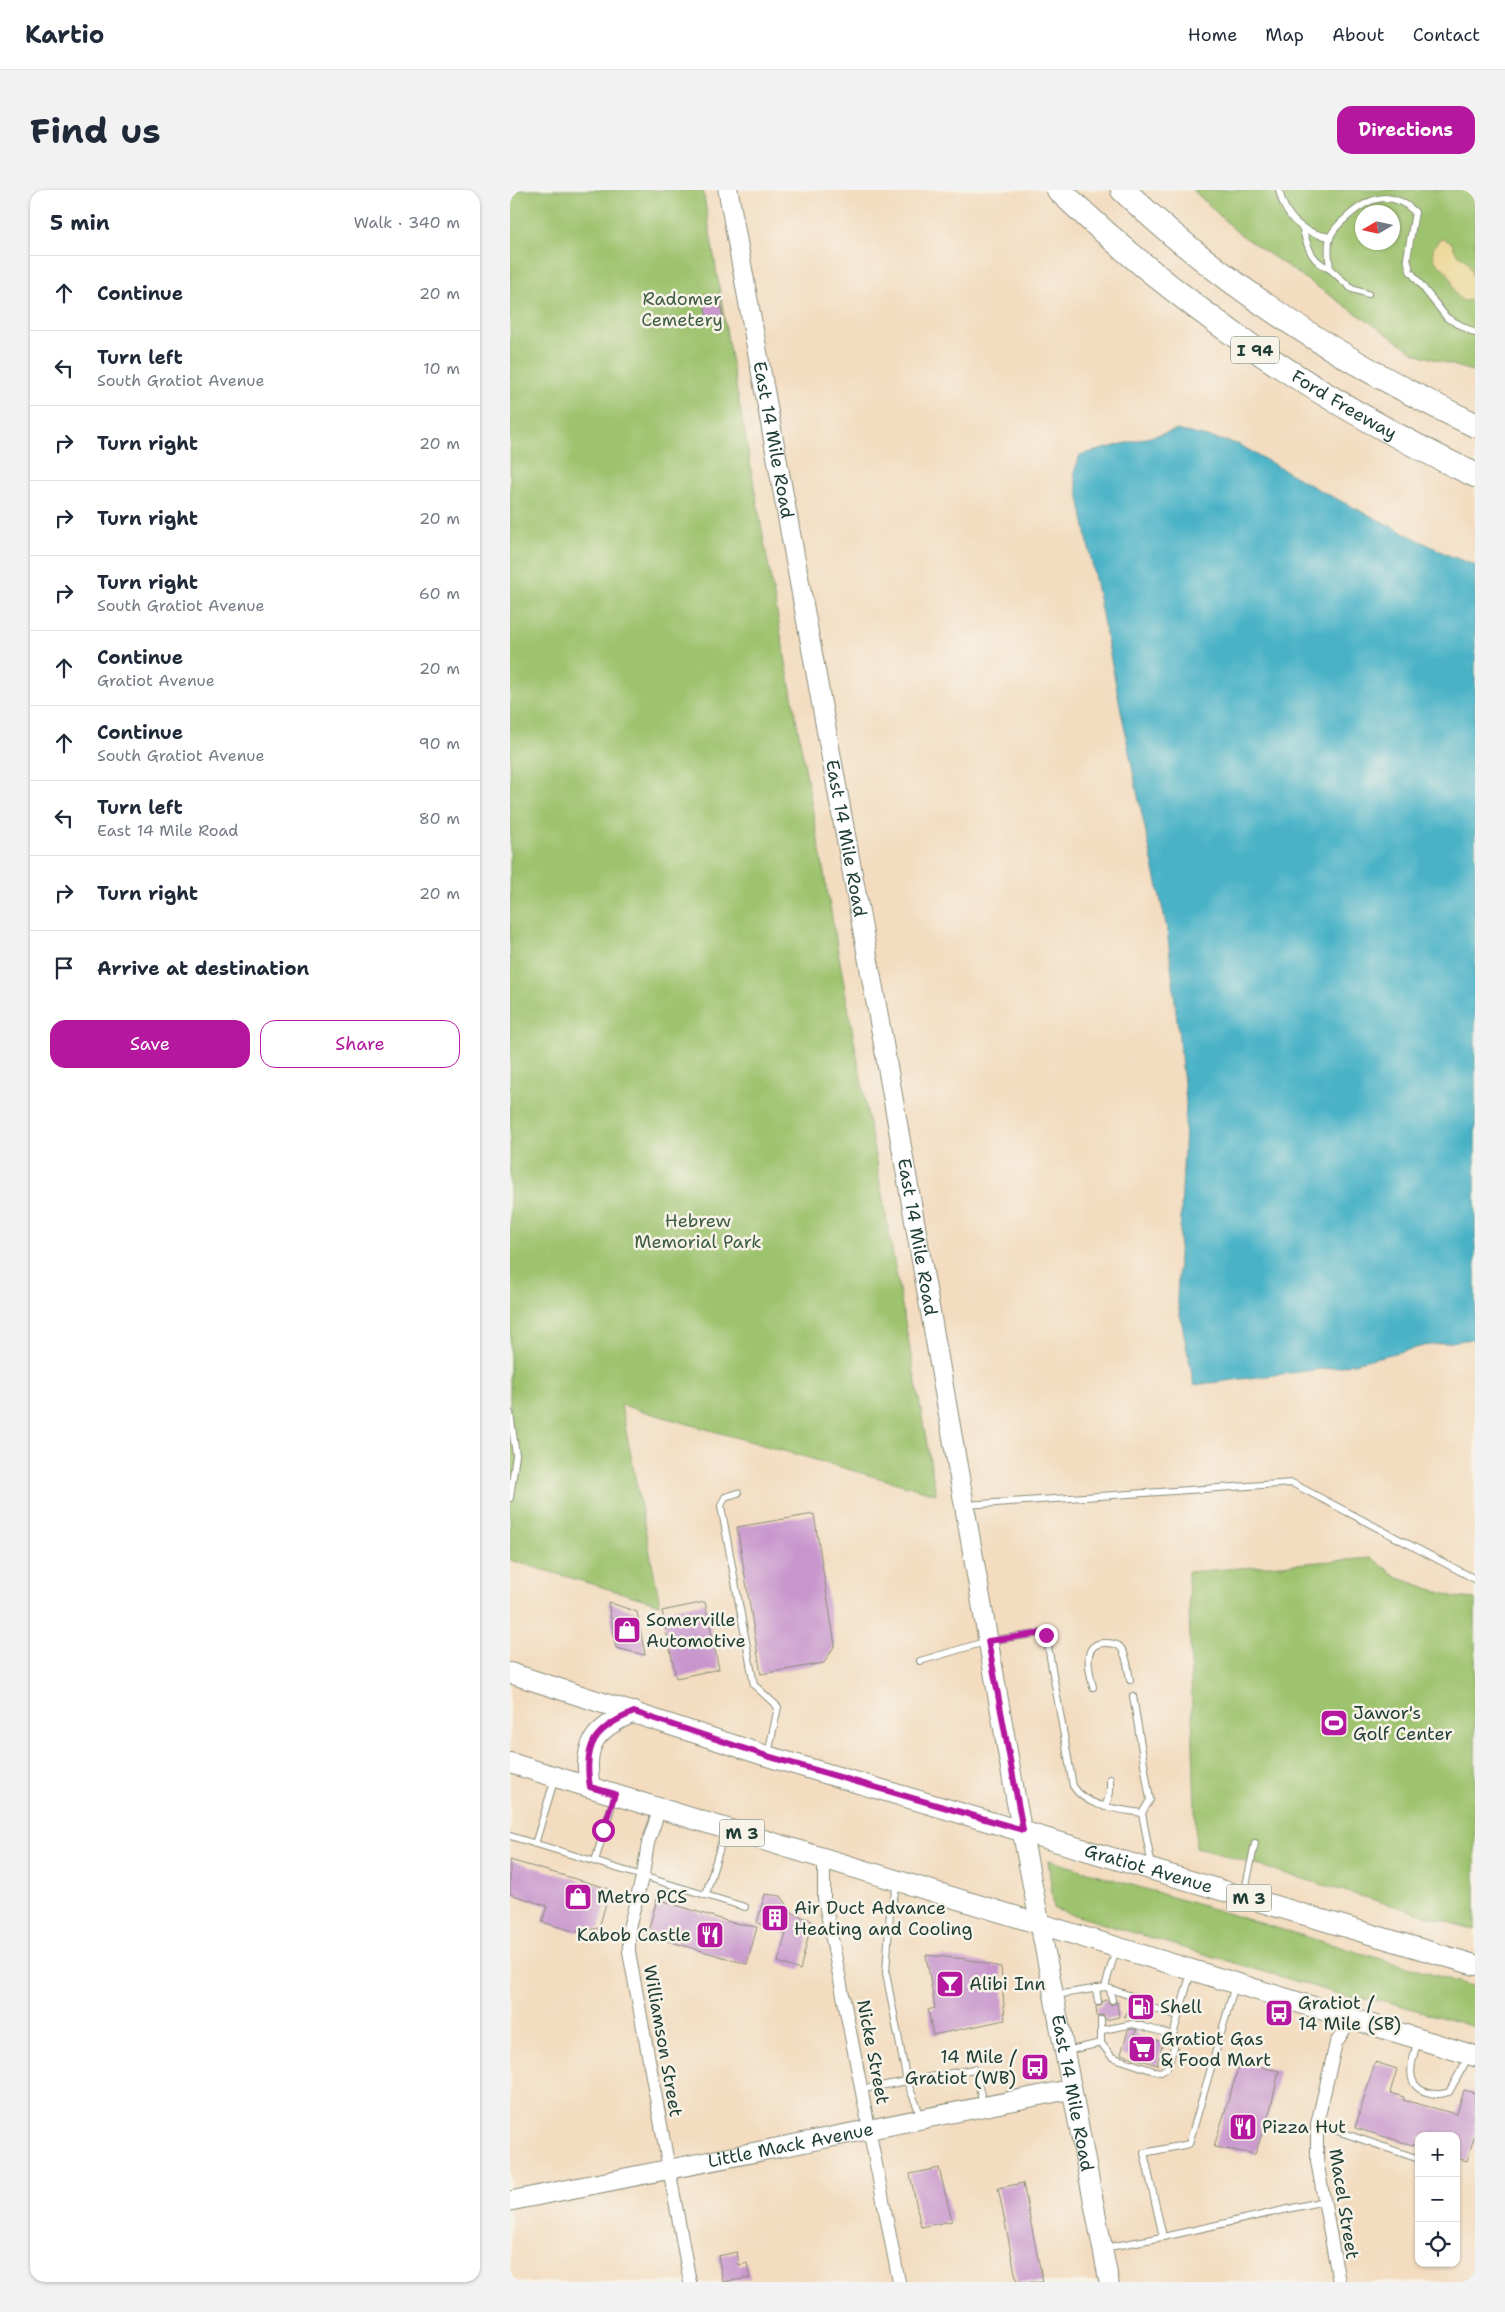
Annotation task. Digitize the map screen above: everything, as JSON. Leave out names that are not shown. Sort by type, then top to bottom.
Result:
[{"type":"highway","name":"Ford Freeway","points":[[1059,190],[1144,268],[1201,312],[1278,367],[1386,431],[1475,475]]},
{"type":"highway","name":"I 94","points":[[1123,190],[1171,233],[1265,304],[1365,368],[1475,425]]},
{"type":"main road","name":"East 14 Mile Road","points":[[728,190],[882,1041],[962,1505],[1053,1996],[1110,2282]]},
{"type":"main road","name":"M 3","points":[[510,1673],[767,1756],[1023,1830]]},
{"type":"main road","points":[[590,1787],[588,1757],[592,1742],[600,1731],[614,1721],[634,1712]]},
{"type":"main road","name":"M 3","points":[[510,1763],[1472,2055]]},
{"type":"main road","name":"Gratiot Avenue","points":[[1023,1830],[1475,1965]]},
{"type":"main road","name":"Little Mack Avenue","points":[[510,2201],[1072,2089]]},
{"type":"street","name":"Williamson Street","points":[[660,1808],[648,1843],[644,1874],[630,1928],[629,1952],[690,2282]]},
{"type":"street","name":"Nicke Street","points":[[824,1858],[824,1898],[863,2089],[899,2282]]},
{"type":"street","name":"Macel Street","points":[[1339,2282],[1317,2161],[1317,2124],[1336,2043],[1351,2019]]},
{"type":"lane","points":[[1279,190],[1286,213],[1303,230],[1312,234],[1330,237]]},
{"type":"lane","points":[[1330,269],[1330,237],[1339,224],[1359,206],[1381,192],[1391,193],[1408,203],[1415,212],[1407,258],[1410,272],[1447,318],[1475,333]]},
{"type":"lane","points":[[1303,230],[1311,256],[1316,262],[1330,269],[1352,289],[1368,294]]},
{"type":"lane","points":[[510,1413],[516,1455],[510,1498]]},
{"type":"lane","points":[[962,1505],[1292,1483],[1475,1578]]},
{"type":"lane","points":[[738,1494],[725,1497],[721,1506],[754,1685],[778,1707],[775,1730],[767,1756]]},
{"type":"lane","points":[[920,1661],[988,1641],[1042,1633],[1046,1635],[1073,1786],[1078,1794],[1088,1801],[1105,1807],[1142,1814]]},
{"type":"lane","points":[[1094,1687],[1088,1664],[1089,1652],[1092,1646],[1100,1643],[1119,1646],[1124,1653],[1130,1680]]},
{"type":"lane","points":[[1133,1696],[1150,1800],[1142,1814],[1152,1868]]},
{"type":"lane","points":[[535,1844],[556,1777]]},
{"type":"lane","points":[[1105,1807],[1110,1793],[1110,1779]]},
{"type":"lane","points":[[595,1861],[615,1794]]},
{"type":"lane","points":[[706,1894],[725,1828]]},
{"type":"lane","points":[[510,1836],[644,1874],[745,1907]]},
{"type":"lane","points":[[1244,1896],[1255,1843]]},
{"type":"lane","points":[[899,1881],[890,1911],[886,1973],[907,2082],[923,2120]]},
{"type":"lane","points":[[1112,2000],[1107,1988],[1116,1948]]},
{"type":"lane","points":[[1102,2020],[1101,2043],[1112,2058],[1161,2072],[1167,2068],[1174,2047],[1173,2035],[1191,1970]]},
{"type":"lane","points":[[1163,2237],[1144,2153],[1189,2144],[1236,1984]]},
{"type":"lane","points":[[1053,1996],[1096,1988],[1107,1988],[1137,1998]]},
{"type":"lane","points":[[1096,1988],[1098,2002]]},
{"type":"lane","points":[[1153,2008],[1178,2016]]},
{"type":"lane","points":[[1115,2018],[1117,2026]]},
{"type":"lane","points":[[1103,2030],[1133,2024],[1173,2035]]},
{"type":"lane","points":[[1418,2039],[1411,2066],[1411,2076],[1414,2085],[1424,2091],[1440,2095],[1449,2092],[1472,2055]]},
{"type":"lane","points":[[1064,2051],[1101,2043]]},
{"type":"lane","points":[[863,2089],[974,2069],[984,2107]]},
{"type":"lane","points":[[1317,2124],[1415,2158]]},
{"type":"lane","points":[[1103,2249],[1324,2201]]},
{"type":"green space","name":"Hebrew Memorial Park","points":[[510,190],[703,190],[728,341],[936,1494],[621,1405],[660,1604],[510,1560]]},
{"type":"green space","points":[[1193,190],[1475,190],[1475,372],[1415,353],[1238,233]]},
{"type":"green space","name":"Jawor's Golf Center","points":[[1372,1558],[1398,1578],[1454,1597],[1475,1599],[1475,1930],[1196,1847],[1188,1572]]},
{"type":"green space","points":[[1048,1860],[1475,1987],[1475,2027],[1385,2001],[1352,1998],[1054,1909]]},
{"type":"sand","points":[[1444,239],[1452,243],[1456,252],[1469,264],[1472,272],[1473,300],[1464,301],[1457,296],[1449,275],[1436,262],[1433,249],[1439,240]]},
{"type":"water","points":[[1177,430],[1238,444],[1321,491],[1448,555],[1475,565],[1475,1342],[1473,1339],[1424,1346],[1338,1367],[1194,1385],[1177,1299],[1186,1102],[1167,929],[1136,787],[1074,472],[1080,455]]},
{"type":"building","points":[[719,297],[723,318],[707,321],[704,300]]},
{"type":"building","points":[[814,1514],[835,1645],[824,1663],[761,1674],[737,1527]]},
{"type":"building","name":"Somerville Automotive","points":[[608,1602],[637,1612],[645,1655],[616,1648]]},
{"type":"building","points":[[705,1602],[719,1669],[676,1678],[662,1611]]},
{"type":"building","name":"Metro PCS","points":[[510,1860],[610,1889],[599,1928],[576,1932],[542,1922],[547,1906],[510,1894]]},
{"type":"building","points":[[765,1894],[781,1896],[793,1913],[812,1921],[800,1970],[778,1962],[786,1934],[757,1923]]},
{"type":"building","points":[[657,1899],[730,1922],[757,1927],[747,1964],[647,1935]]},
{"type":"building","name":"Alibi Inn","points":[[926,1955],[965,1959],[1001,1967],[1005,2020],[933,2035],[928,2010],[935,2008]]},
{"type":"building","points":[[1141,1995],[1153,2003],[1148,2006],[1150,2012],[1143,2022],[1131,2019],[1132,2015],[1124,2017],[1134,2002],[1141,2001]]},
{"type":"building","points":[[1107,2000],[1111,2005],[1117,2002],[1119,2017],[1106,2020],[1103,2015],[1097,2017],[1096,2006],[1101,2006],[1103,2001]]},
{"type":"building","points":[[1128,2030],[1137,2030],[1135,2034],[1163,2042],[1157,2065],[1121,2054]]},
{"type":"building","points":[[1240,2062],[1279,2071],[1271,2107],[1255,2154],[1214,2147]]},
{"type":"building","points":[[1375,2062],[1397,2069],[1390,2093],[1404,2097],[1403,2100],[1457,2114],[1464,2090],[1475,2093],[1475,2134],[1467,2161],[1460,2159],[1460,2132],[1415,2132],[1415,2146],[1355,2128]]},
{"type":"building","points":[[939,2168],[952,2221],[921,2227],[910,2174]]},
{"type":"building","points":[[1023,2183],[1043,2282],[1017,2282],[998,2188]]},
{"type":"building","points":[[737,2252],[739,2265],[747,2263],[750,2278],[723,2282],[718,2256]]},
{"type":"place","name":"Somerville Automotive","points":[[627,1630]]},
{"type":"place","name":"Jawor's Golf Center","points":[[1334,1723]]},
{"type":"place","name":"Metro PCS","points":[[578,1897]]},
{"type":"place","name":"Air Duct Advance Heating and Cooling","points":[[775,1918]]},
{"type":"place","name":"Kabob Castle","points":[[710,1935]]},
{"type":"place","name":"Alibi Inn","points":[[950,1984]]},
{"type":"place","name":"Shell","points":[[1141,2007]]},
{"type":"place","name":"Gratiot / 14 Mile (SB)","points":[[1279,2013]]},
{"type":"place","name":"Gratiot Gas & Food Mart","points":[[1142,2049]]},
{"type":"place","name":"14 Mile / Gratiot (WB)","points":[[1035,2067]]},
{"type":"place","name":"Pizza Hut","points":[[1243,2127]]},
{"type":"route","points":[[603,1830],[615,1794],[590,1787],[587,1771],[588,1757],[592,1742],[600,1731],[614,1721],[634,1712],[767,1756],[1023,1830],[988,1641],[1042,1633],[1046,1635]]},
{"type":"park label","name":"Radomer Cemetery","points":[[682,309]]}]
